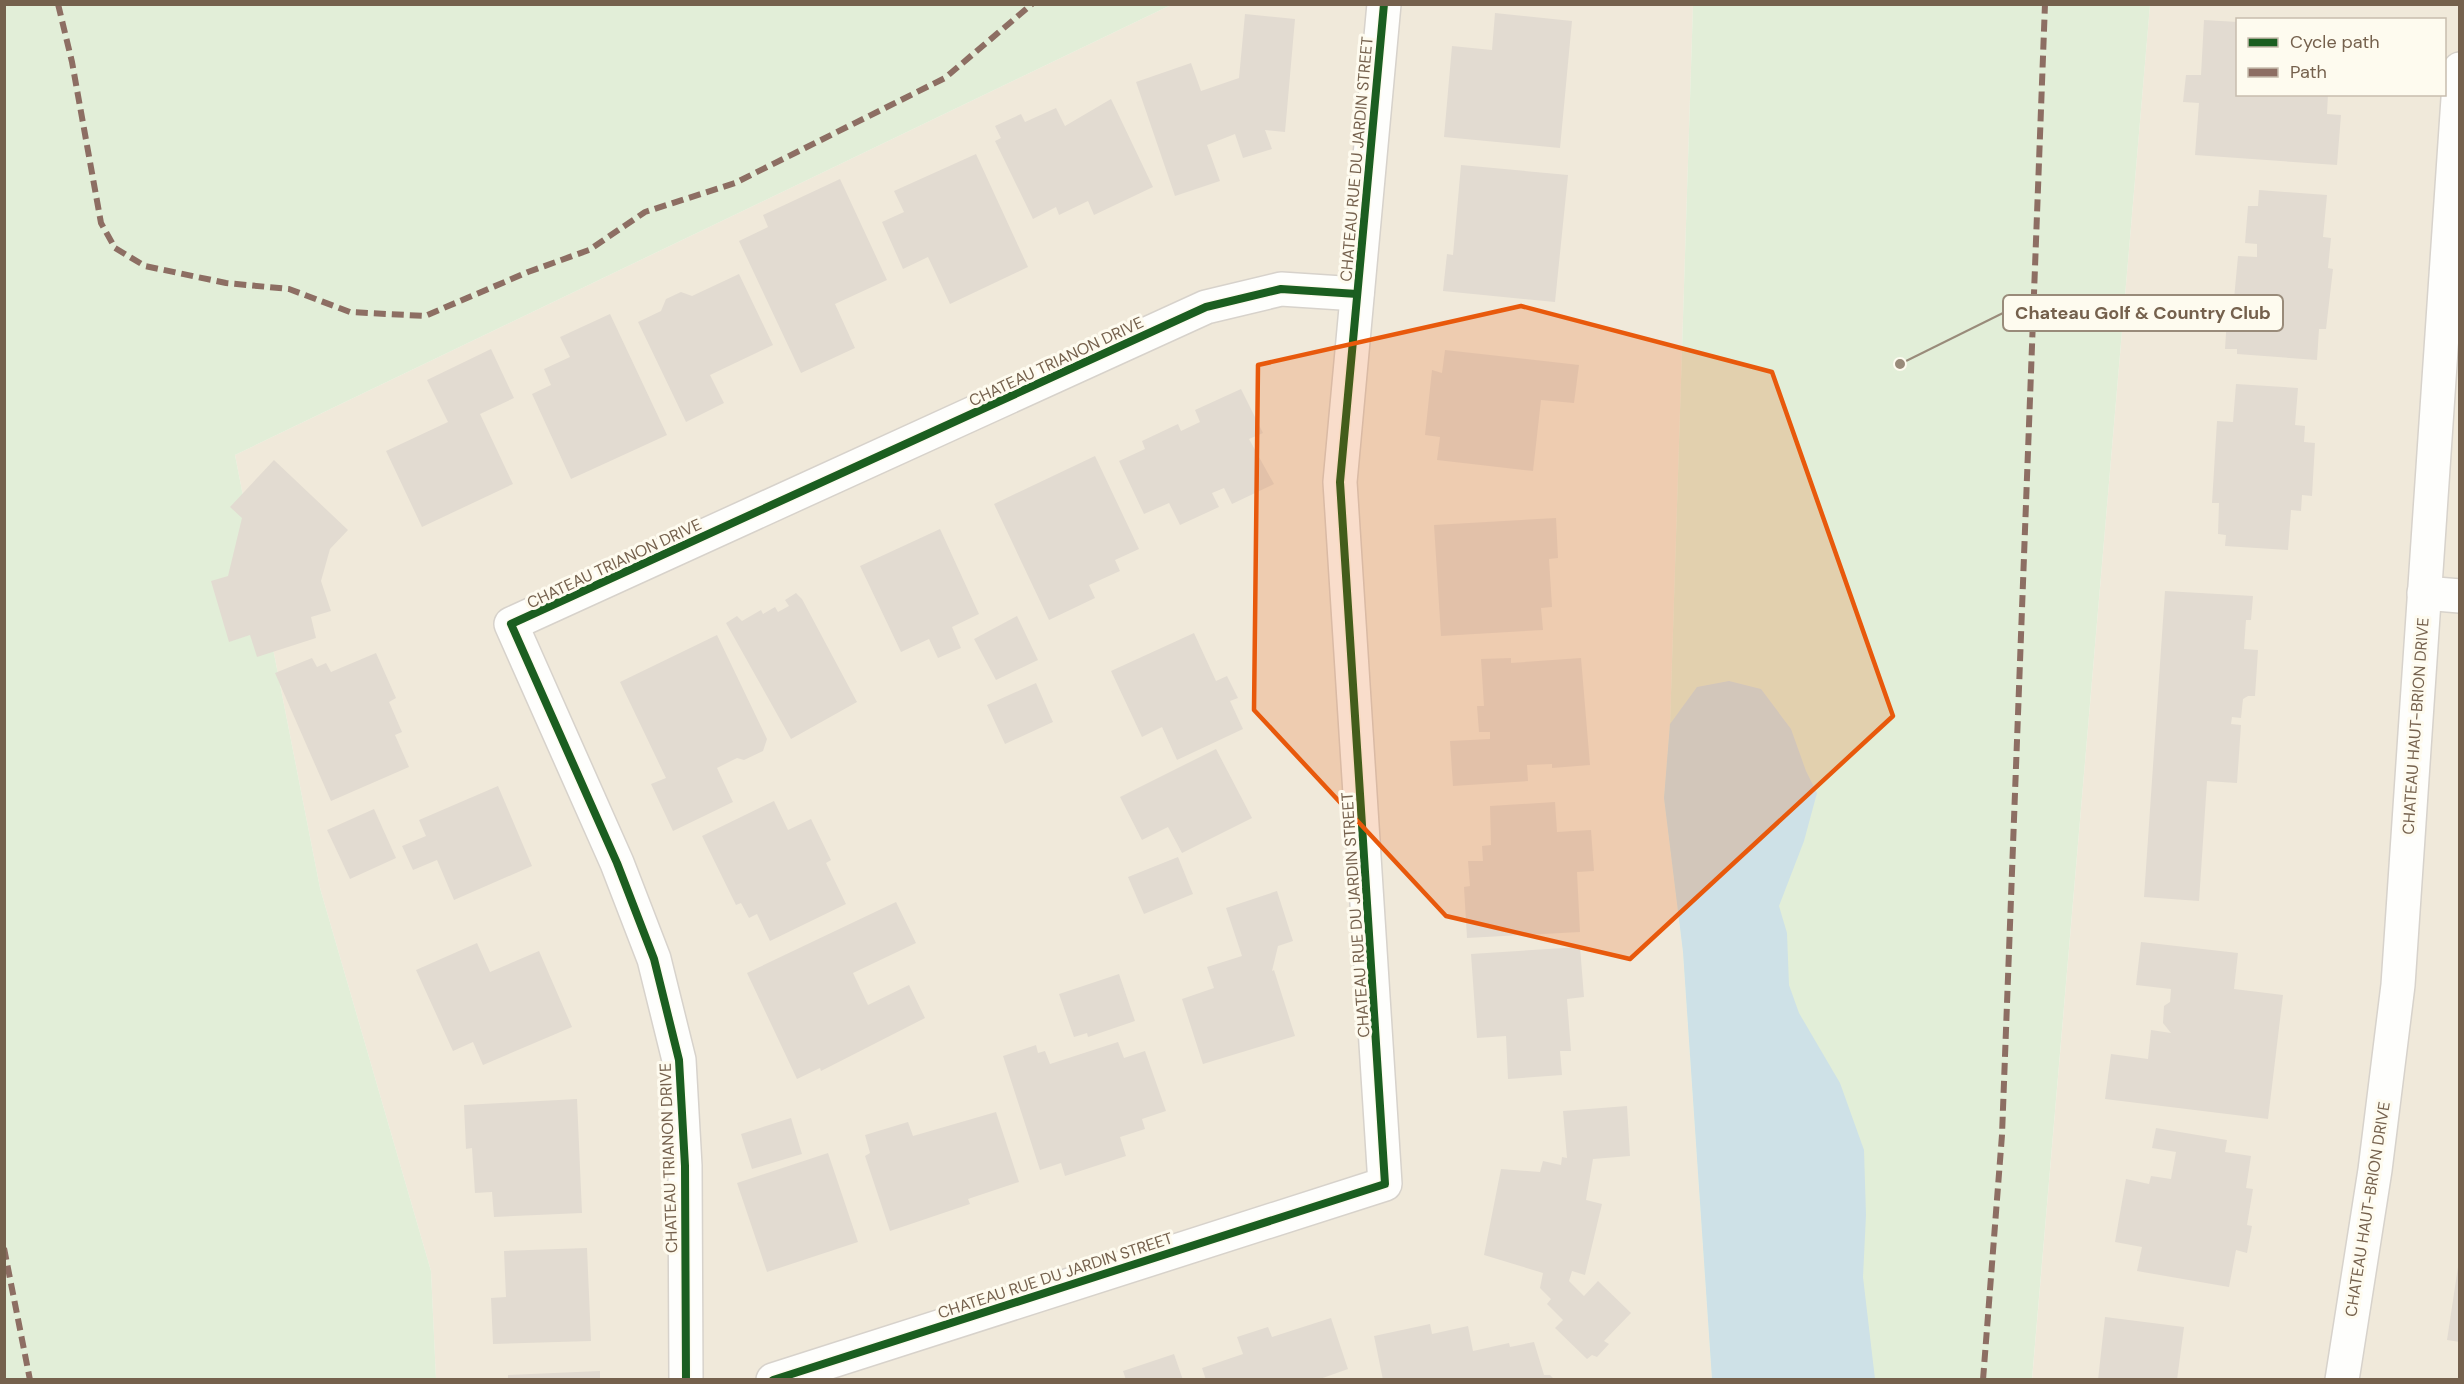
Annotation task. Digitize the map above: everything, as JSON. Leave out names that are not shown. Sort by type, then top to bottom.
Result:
[{"type":"street","name":"CHATEAU RUE DU JARDIN STREET","points":[[773,1380],[1385,1184],[1340,482],[1384,4]]},
{"type":"street","name":"CHATEAU HAUT-BRION DRIVE","points":[[2342,1380],[2375,1170],[2398,985],[2460,69]]},
{"type":"street","name":"CHATEAU TRIANON DRIVE","points":[[686,1380],[685,1166],[679,1060],[654,959],[621,873],[511,624],[1206,307],[1281,289],[1357,294]]},
{"type":"street","points":[[2424,593],[2460,596]]},
{"type":"highlighted area","points":[[1521,306],[1772,372],[1893,716],[1630,959],[1446,916],[1254,710],[1258,365]]},
{"type":"shaded area","points":[[1171,5],[1693,5],[1670,724],[1664,798],[1683,952],[1712,1379],[436,1379],[431,1271],[320,888],[235,455]]},
{"type":"shaded area","points":[[2150,5],[2459,5],[2459,1379],[2032,1380]]},
{"type":"shaded area","points":[[1729,681],[1761,689],[1791,729],[1806,771],[1817,793],[1804,841],[1779,906],[1787,933],[1789,985],[1799,1013],[1840,1083],[1864,1150],[1866,1215],[1863,1277],[1875,1379],[1712,1379],[1683,952],[1664,798],[1670,724],[1697,687]]},
{"type":"green space","points":[[5,5],[1171,5],[235,455],[320,888],[431,1271],[436,1379],[5,1380]]},
{"type":"green space","points":[[1693,5],[2150,5],[2032,1379],[1712,1379],[1683,952],[1664,798],[1670,724]]},
{"type":"building","points":[[1495,13],[1572,21],[1560,148],[1444,137],[1452,46],[1492,50]]},
{"type":"building","points":[[1245,14],[1295,19],[1285,132],[1265,130],[1272,149],[1243,158],[1235,134],[1207,145],[1220,181],[1175,196],[1136,82],[1191,63],[1201,91],[1239,78]]},
{"type":"building","points":[[2204,20],[2236,22],[2236,96],[2328,96],[2327,114],[2341,115],[2337,165],[2195,155],[2199,103],[2183,102],[2186,75],[2201,75]]},
{"type":"building","points":[[1111,99],[1153,187],[1094,215],[1088,201],[1059,215],[1056,207],[1033,219],[995,141],[1001,138],[995,126],[1021,114],[1025,122],[1056,108],[1065,126]]},
{"type":"building","points":[[976,154],[1028,267],[950,304],[928,257],[903,269],[882,222],[904,212],[894,191]]},
{"type":"building","points":[[1461,165],[1568,175],[1555,302],[1443,291],[1447,254],[1453,255]]},
{"type":"building","points":[[840,179],[887,280],[835,304],[855,348],[801,373],[739,241],[768,227],[763,215]]},
{"type":"building","points":[[2259,190],[2327,195],[2323,237],[2331,238],[2328,268],[2333,269],[2326,329],[2319,329],[2317,360],[2237,354],[2237,349],[2225,349],[2227,318],[2253,315],[2254,300],[2234,299],[2238,256],[2257,257],[2257,244],[2245,243],[2248,206],[2258,206]]},
{"type":"building","points":[[739,274],[773,345],[710,375],[724,403],[686,422],[638,322],[661,311],[666,299],[681,292],[692,296]]},
{"type":"building","points":[[610,314],[667,435],[571,479],[532,394],[551,385],[544,369],[570,357],[560,337]]},
{"type":"building","points":[[491,349],[514,398],[480,414],[513,484],[422,527],[386,451],[448,422],[427,380]]},
{"type":"building","points":[[1445,350],[1579,365],[1574,403],[1541,400],[1533,471],[1437,460],[1440,437],[1425,435],[1432,370],[1442,373]]},
{"type":"building","points":[[2236,384],[2298,388],[2295,425],[2305,426],[2304,442],[2315,443],[2312,496],[2302,495],[2301,511],[2291,510],[2288,550],[2225,546],[2226,535],[2218,534],[2219,503],[2212,503],[2217,421],[2233,422]]},
{"type":"building","points":[[1241,389],[1263,433],[1249,439],[1274,484],[1232,504],[1224,488],[1212,493],[1219,507],[1180,525],[1169,503],[1144,514],[1119,461],[1145,449],[1142,441],[1178,424],[1181,431],[1200,422],[1195,410]]},
{"type":"building","points":[[1095,456],[1139,549],[1115,560],[1120,571],[1089,585],[1095,598],[1049,620],[994,504]]},
{"type":"building","points":[[274,460],[348,530],[330,549],[321,581],[331,611],[311,617],[316,638],[257,657],[250,635],[229,642],[211,581],[228,576],[242,518],[230,507]]},
{"type":"building","points":[[1556,518],[1558,558],[1549,559],[1552,607],[1541,608],[1543,630],[1441,636],[1434,525]]},
{"type":"building","points":[[940,529],[979,614],[952,627],[961,648],[938,658],[929,639],[901,652],[860,566]]},
{"type":"building","points":[[2165,591],[2253,596],[2251,620],[2246,620],[2244,649],[2258,650],[2255,696],[2243,699],[2241,718],[2232,717],[2231,724],[2241,725],[2237,783],[2207,781],[2199,901],[2144,897]]},
{"type":"building","points":[[796,593],[802,599],[857,702],[791,739],[726,623],[737,616],[742,621],[761,610],[763,614],[775,607],[778,612],[789,606],[785,600]]},
{"type":"building","points":[[1017,616],[1038,660],[996,680],[974,639]]},
{"type":"building","points":[[1194,633],[1216,681],[1227,676],[1238,698],[1230,701],[1243,729],[1177,760],[1162,727],[1142,737],[1111,671]]},
{"type":"building","points":[[717,635],[767,739],[763,751],[744,760],[737,758],[717,768],[733,802],[673,831],[651,784],[666,778],[620,682]]},
{"type":"building","points":[[376,653],[396,698],[389,702],[402,732],[395,735],[409,767],[331,801],[275,673],[312,658],[317,667],[326,663],[331,672]]},
{"type":"building","points":[[1511,658],[1511,663],[1581,658],[1590,765],[1552,768],[1552,764],[1527,765],[1528,781],[1453,786],[1450,741],[1490,739],[1490,732],[1479,732],[1477,706],[1484,706],[1481,659]]},
{"type":"building","points":[[1036,683],[1053,722],[1005,744],[987,705]]},
{"type":"building","points":[[1216,749],[1252,818],[1182,853],[1168,827],[1142,840],[1120,797]]},
{"type":"building","points":[[498,786],[532,866],[454,900],[437,860],[413,870],[402,846],[426,836],[419,820]]},
{"type":"building","points":[[774,801],[788,830],[811,819],[831,860],[826,863],[846,904],[770,941],[757,914],[749,918],[741,903],[736,905],[702,836]]},
{"type":"building","points":[[1555,802],[1557,832],[1591,830],[1594,871],[1577,872],[1580,932],[1467,938],[1464,887],[1470,886],[1468,861],[1483,861],[1482,846],[1491,845],[1490,806]]},
{"type":"building","points":[[374,809],[396,858],[350,879],[327,830]]},
{"type":"building","points":[[1178,857],[1193,894],[1144,914],[1128,877]]},
{"type":"building","points":[[1277,891],[1293,941],[1278,946],[1272,971],[1274,970],[1295,1036],[1203,1064],[1182,999],[1214,988],[1207,967],[1242,956],[1226,908]]},
{"type":"building","points":[[896,902],[916,943],[853,973],[868,1005],[909,985],[925,1018],[821,1071],[820,1068],[797,1079],[747,973]]},
{"type":"building","points":[[2141,942],[2238,953],[2234,989],[2283,995],[2268,1119],[2105,1099],[2111,1054],[2148,1059],[2151,1030],[2171,1033],[2163,1023],[2164,1006],[2170,1002],[2171,989],[2136,985]]},
{"type":"building","points":[[477,943],[490,972],[539,951],[572,1027],[483,1065],[473,1042],[453,1051],[416,970]]},
{"type":"building","points":[[1580,947],[1584,997],[1567,999],[1571,1051],[1560,1051],[1562,1075],[1508,1079],[1506,1036],[1477,1038],[1471,954]]},
{"type":"building","points":[[1119,974],[1135,1021],[1088,1037],[1087,1033],[1074,1037],[1059,994]]},
{"type":"building","points":[[1118,1042],[1124,1058],[1145,1051],[1166,1111],[1142,1119],[1145,1129],[1120,1137],[1126,1156],[1065,1176],[1061,1163],[1040,1170],[1003,1056],[1036,1045],[1038,1053],[1045,1051],[1050,1064]]},
{"type":"building","points":[[577,1099],[582,1213],[494,1217],[492,1192],[475,1193],[472,1148],[466,1149],[464,1105]]},
{"type":"building","points":[[1627,1106],[1630,1156],[1593,1159],[1586,1200],[1602,1204],[1585,1275],[1572,1271],[1569,1281],[1584,1296],[1598,1281],[1631,1313],[1604,1341],[1609,1344],[1597,1357],[1592,1355],[1587,1359],[1555,1328],[1563,1320],[1547,1304],[1551,1299],[1540,1288],[1543,1273],[1484,1255],[1501,1169],[1540,1172],[1543,1161],[1561,1165],[1562,1157],[1567,1158],[1563,1111]]},
{"type":"building","points":[[996,1112],[1019,1182],[968,1199],[970,1204],[890,1231],[865,1156],[870,1153],[865,1135],[908,1122],[913,1136]]},
{"type":"building","points":[[791,1118],[802,1154],[752,1169],[741,1134]]},
{"type":"building","points":[[2156,1128],[2227,1140],[2225,1152],[2251,1156],[2246,1188],[2253,1189],[2247,1225],[2252,1226],[2247,1253],[2236,1250],[2229,1287],[2137,1271],[2142,1247],[2115,1242],[2126,1179],[2149,1184],[2151,1176],[2171,1179],[2176,1152],[2152,1148]]},
{"type":"building","points":[[828,1153],[858,1242],[767,1272],[737,1183]]},
{"type":"building","points":[[587,1248],[591,1341],[493,1344],[491,1298],[506,1297],[504,1251]]},
{"type":"building","points":[[2458,1267],[2460,1267],[2460,1342],[2447,1340]]},
{"type":"building","points":[[2105,1317],[2184,1327],[2177,1380],[2098,1380]]},
{"type":"building","points":[[1331,1318],[1348,1369],[1317,1380],[1206,1380],[1202,1368],[1243,1354],[1237,1337],[1268,1327],[1272,1337]]},
{"type":"building","points":[[1430,1324],[1432,1334],[1468,1326],[1473,1351],[1509,1343],[1510,1347],[1534,1342],[1544,1375],[1550,1375],[1555,1380],[1383,1380],[1374,1336]]},
{"type":"building","points":[[1174,1354],[1183,1380],[1126,1380],[1123,1371]]},
{"type":"building","points":[[600,1371],[600,1380],[508,1380],[508,1375]]},
{"type":"marked path","points":[[58,4],[72,62],[101,223],[115,248],[145,266],[226,283],[289,289],[350,312],[425,316],[528,272],[589,250],[645,212],[735,183],[945,78],[1032,4]]},
{"type":"marked path","points":[[1983,1380],[2002,1135],[2045,4]]},
{"type":"marked path","points":[[4,1248],[30,1380]]},
{"type":"cycle path","points":[[773,1380],[1385,1184],[1340,482],[1384,4]]},
{"type":"cycle path","points":[[686,1380],[685,1166],[679,1060],[654,959],[617,863],[511,624],[1206,307],[1281,289],[1357,294]]},
{"type":"place","name":"Chateau Golf & Country Club","points":[[1900,364]]}]
